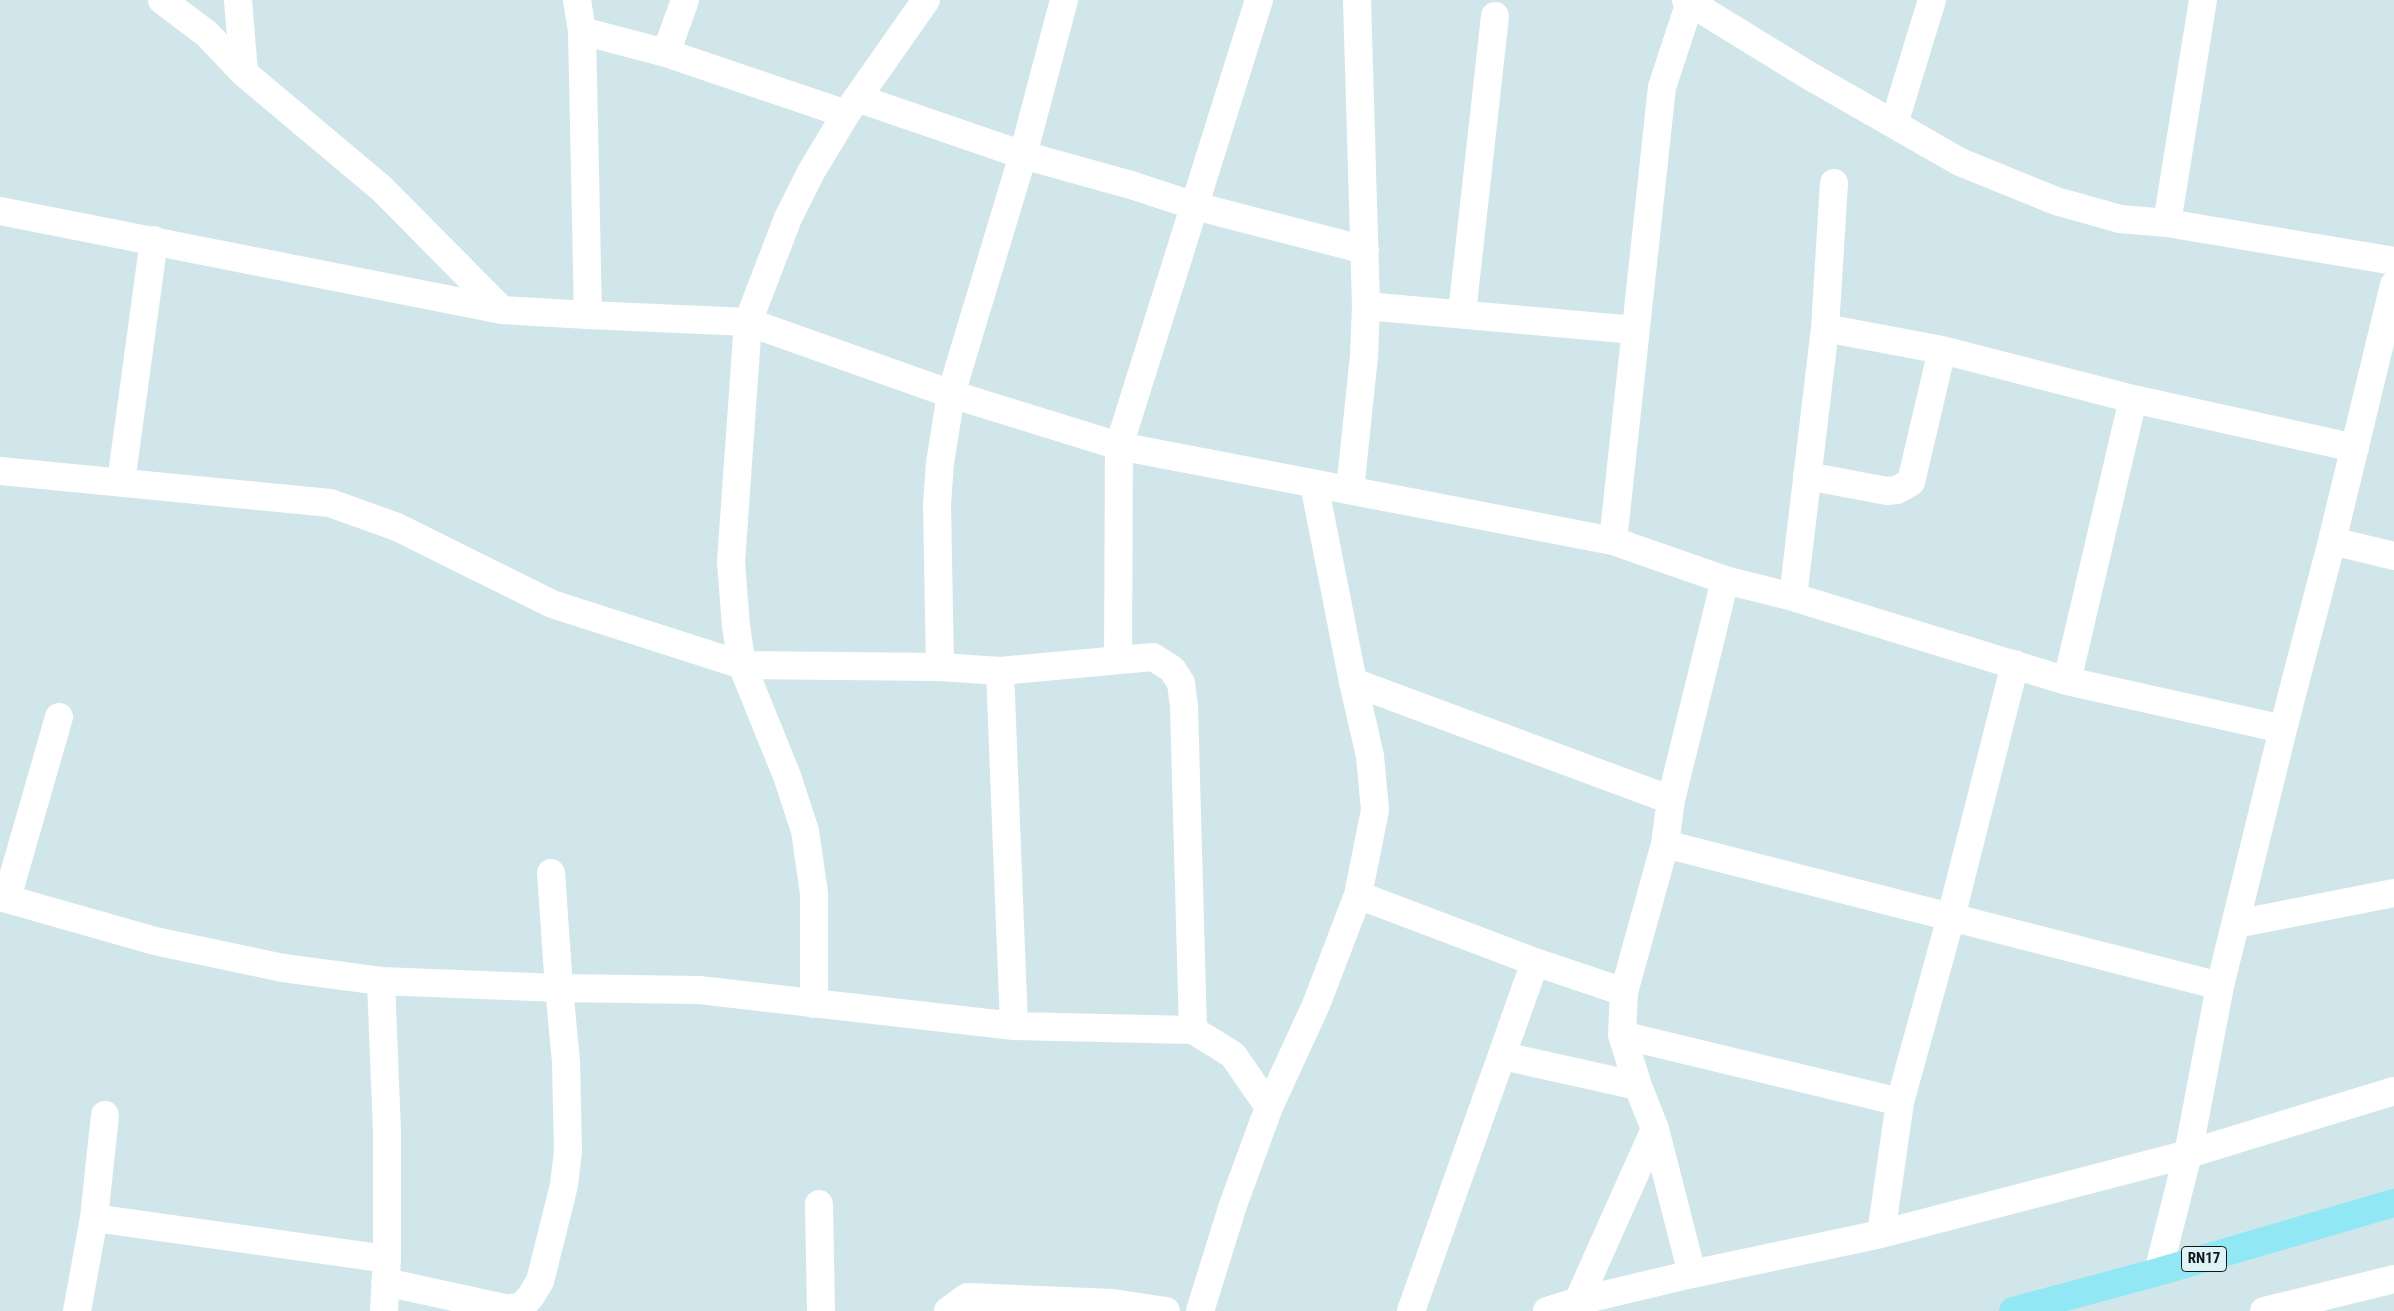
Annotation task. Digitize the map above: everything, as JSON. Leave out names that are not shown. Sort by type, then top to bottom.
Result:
[{"type":"main road","name":"RN17","points":[[2013,1311],[2158,1272],[2394,1203]]},
{"type":"street","points":[[162,0],[207,34],[244,73],[381,188],[502,310]]},
{"type":"street","points":[[238,0],[244,73]]},
{"type":"street","points":[[577,0],[582,31],[588,315]]},
{"type":"street","points":[[666,53],[685,0]]},
{"type":"street","points":[[814,1004],[814,893],[805,831],[786,776],[742,665],[730,562],[748,322],[788,218],[811,172],[852,106],[926,0]]},
{"type":"street","points":[[940,667],[937,504],[940,463],[951,394],[1023,155],[1064,0]]},
{"type":"street","points":[[1118,659],[1119,446],[1259,0]]},
{"type":"street","points":[[1350,490],[1364,356],[1366,306],[1357,0]]},
{"type":"street","points":[[1894,124],[1932,0]]},
{"type":"street","points":[[2167,223],[2203,0]]},
{"type":"street","points":[[1613,541],[1662,88],[1688,1],[1808,76],[1960,162],[2056,202],[2120,219],[2167,223],[2394,261]]},
{"type":"street","points":[[1462,313],[1495,16]]},
{"type":"street","points":[[582,31],[666,53],[1131,185],[1195,206],[1365,250]]},
{"type":"street","points":[[1793,597],[1825,328],[1834,183]]},
{"type":"street","points":[[0,210],[502,310],[748,322],[951,394],[1119,446],[1613,541],[1725,580],[1793,597],[2067,681],[2283,729]]},
{"type":"street","points":[[121,482],[154,240]]},
{"type":"street","points":[[2158,1272],[2188,1154],[2220,986],[2394,285]]},
{"type":"street","points":[[1366,306],[1462,313],[1636,330]]},
{"type":"street","points":[[1825,328],[1942,350],[2133,400],[2355,448]]},
{"type":"street","points":[[1807,476],[1887,490],[1898,490],[1911,482],[1942,350]]},
{"type":"street","points":[[2067,681],[2133,400]]},
{"type":"street","points":[[0,471],[330,503],[397,527],[552,604],[742,665],[940,667],[1000,671],[1153,657],[1172,669],[1181,683],[1184,706],[1193,1030]]},
{"type":"street","points":[[1200,1311],[1233,1205],[1269,1107],[1316,1005],[1358,895],[1375,810],[1370,756],[1353,682],[1314,484]]},
{"type":"street","points":[[2332,541],[2394,556]]},
{"type":"street","points":[[1692,1274],[1655,1129],[1638,1086],[1622,1034],[1624,992],[1664,844],[1671,800],[1725,580]]},
{"type":"street","points":[[1881,1234],[1900,1102],[1951,917],[2015,664]]},
{"type":"street","points":[[1000,671],[1014,1026]]},
{"type":"street","points":[[1353,682],[1671,800]]},
{"type":"street","points":[[59,717],[3,897],[155,941],[283,968],[381,981],[559,988],[699,990],[1014,1026],[1193,1030],[1233,1055],[1269,1107]]},
{"type":"street","points":[[1664,844],[2220,986]]},
{"type":"street","points":[[94,1218],[386,1270],[509,1309],[522,1306],[540,1281],[564,1185],[568,1152],[566,1062],[551,873]]},
{"type":"street","points":[[2236,924],[2394,893]]},
{"type":"street","points":[[1358,895],[1535,962],[1624,992]]},
{"type":"street","points":[[1411,1311],[1535,962]]},
{"type":"street","points":[[381,981],[386,1132],[386,1270],[384,1311]]},
{"type":"street","points":[[1622,1034],[1900,1102]]},
{"type":"street","points":[[1503,1056],[1638,1086]]},
{"type":"street","points":[[1547,1311],[1578,1301],[1692,1274],[1881,1234],[2188,1154],[2394,1090]]},
{"type":"street","points":[[77,1311],[94,1218],[105,1115]]},
{"type":"street","points":[[1578,1301],[1655,1129]]},
{"type":"street","points":[[819,1204],[821,1311]]},
{"type":"street","points":[[2264,1311],[2394,1279]]},
{"type":"street","points":[[948,1311],[967,1297],[1113,1302],[1166,1311]]}]
